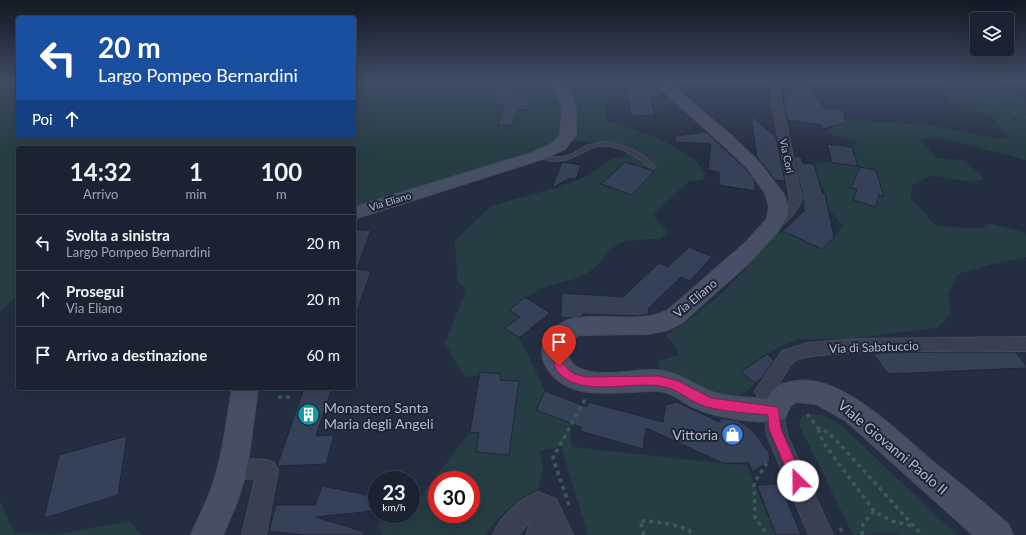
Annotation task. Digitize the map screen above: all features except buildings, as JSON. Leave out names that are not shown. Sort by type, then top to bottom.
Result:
[{"type":"street","name":"Via Eliano","points":[[356,213],[384,203],[541,155],[562,143],[567,137],[569,130],[568,105]]},
{"type":"street","points":[[689,105],[739,150],[771,189],[776,199],[779,212],[775,223]]},
{"type":"street","name":"Via Cori","points":[[775,223],[791,209],[796,199],[777,105]]},
{"type":"street","name":"Via Eliano","points":[[775,223],[749,252],[676,316],[669,320],[654,325],[574,327],[563,334],[555,347],[556,359],[559,366],[565,373],[576,379],[600,382],[648,380],[667,382],[674,384],[709,402],[722,405],[776,405]]},
{"type":"street","name":"Via di Sabatuccio","points":[[776,405],[765,398],[764,391],[788,356],[808,350],[858,346],[1026,344]]},
{"type":"street","name":"Viale Giovanni Paolo II","points":[[776,405],[787,393],[807,391],[842,403],[856,413],[997,535]]},
{"type":"street","points":[[207,535],[222,501],[232,468],[240,430],[244,392]]},
{"type":"street","points":[[776,405],[775,429],[821,535]]},
{"type":"street","points":[[232,468],[267,470],[254,535]]},
{"type":"street","points":[[505,535],[512,523],[530,507],[538,503],[548,507],[561,535]]},
{"type":"street","points":[[538,535],[548,507]]},
{"type":"lane","points":[[541,155],[548,159],[563,158],[571,156],[590,146],[615,146],[631,150],[653,167]]},
{"type":"path","points":[[993,105],[1026,117]]},
{"type":"path","points":[[570,507],[553,458],[584,401],[574,396]]},
{"type":"path","points":[[278,397],[293,397]]},
{"type":"path","points":[[806,411],[818,428],[818,432],[823,442],[874,511],[891,521],[912,526]]},
{"type":"path","points":[[818,428],[827,432],[836,440],[912,526],[922,535]]},
{"type":"path","points":[[767,463],[754,483],[755,518],[768,535]]},
{"type":"path","points":[[862,535],[863,524],[874,511]]},
{"type":"path","points":[[644,535],[640,521],[657,521],[674,525],[689,530],[691,535]]},
{"type":"path","points":[[837,521],[844,535]]},
{"type":"green space","points":[[0,105],[16,105],[16,138],[356,138],[356,105],[605,105],[607,120],[658,138],[695,159],[706,174],[702,180],[689,181],[653,215],[667,232],[661,239],[631,240],[615,245],[597,266],[585,274],[539,290],[509,309],[520,317],[505,328],[519,338],[545,391],[536,410],[569,422],[572,447],[747,466],[776,535],[588,535],[561,446],[540,451],[543,469],[538,490],[524,497],[509,508],[486,535],[383,535],[378,528],[380,523],[420,523],[420,497],[428,487],[428,523],[480,523],[480,471],[440,471],[470,432],[479,375],[465,378],[445,343],[466,290],[457,280],[455,241],[491,206],[559,187],[585,177],[612,159],[624,156],[628,146],[581,141],[555,142],[518,158],[356,206],[356,146],[16,146],[16,296],[0,313]]},
{"type":"green space","points":[[654,105],[671,105],[660,109]]},
{"type":"green space","points":[[952,105],[1026,105],[1026,160],[937,137],[920,140],[937,158],[963,160],[984,179],[974,182],[930,176],[912,185],[911,198],[935,225],[980,228],[991,224],[1023,232],[1026,235],[1026,257],[992,264],[958,274],[948,294],[951,314],[937,328],[845,339],[796,339],[767,354],[741,372],[755,383],[749,390],[737,397],[721,400],[680,377],[660,370],[658,361],[679,355],[673,343],[665,335],[675,330],[719,295],[739,276],[763,247],[777,234],[783,231],[822,249],[843,227],[828,208],[824,191],[815,178],[814,164],[836,162],[858,166],[852,147],[858,141],[825,133],[835,124],[853,120],[926,125],[999,139],[1009,137],[990,115]]},
{"type":"green space","points":[[809,414],[823,415],[841,425],[957,535],[900,535],[892,533],[853,535],[799,425],[802,416]]},
{"type":"green space","points":[[0,501],[14,533],[60,534],[129,521],[142,535],[0,535]]},
{"type":"place","name":"Monastero Santa Maria degli Angeli","points":[[309,415]]},
{"type":"place","name":"Vittoria","points":[[733,434]]},
{"type":"route","points":[[559,366],[565,373],[576,379],[588,382],[630,382],[648,380],[667,382],[674,384],[686,392],[709,402],[774,411],[773,421],[775,429],[798,481]]}]
